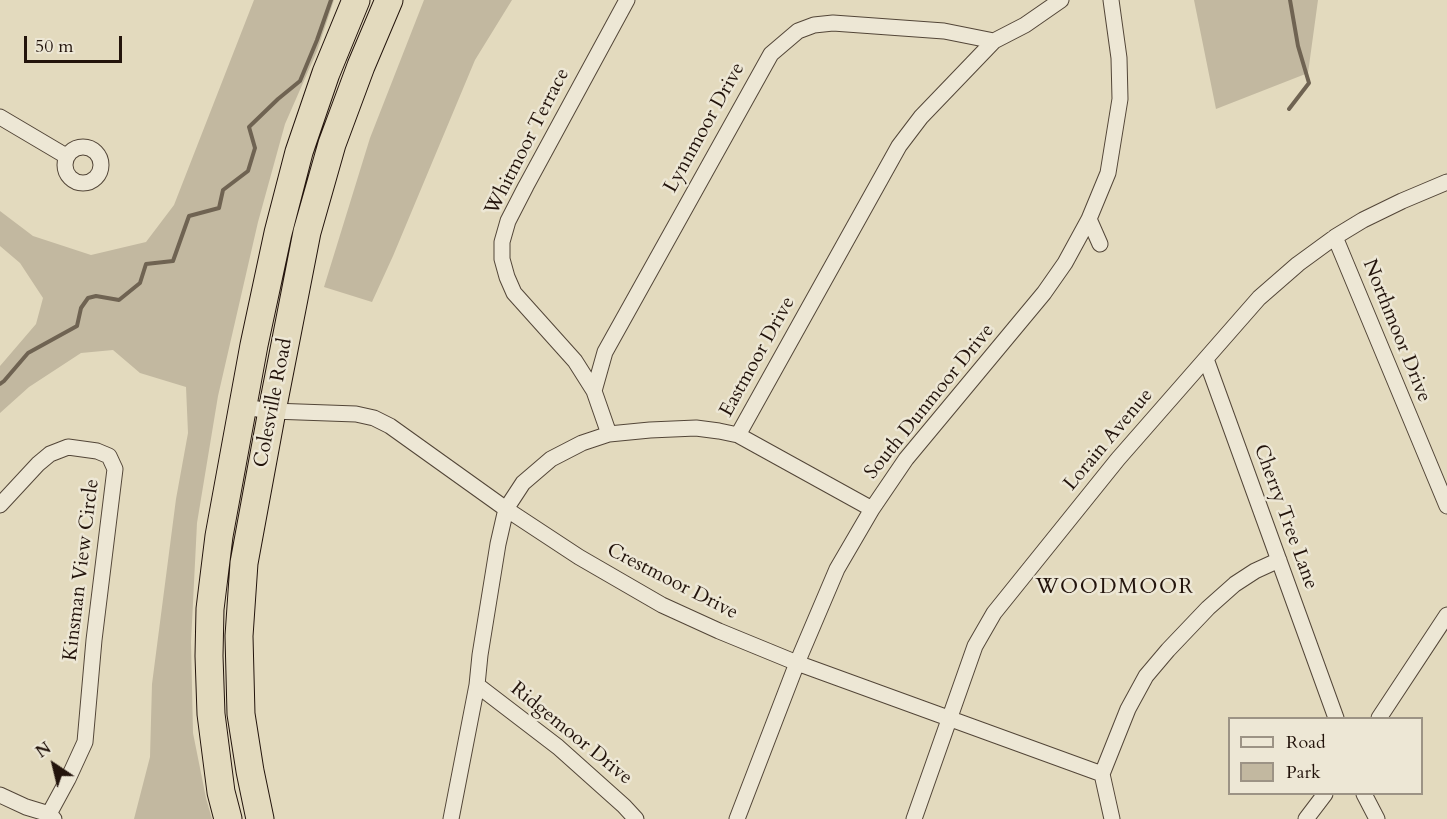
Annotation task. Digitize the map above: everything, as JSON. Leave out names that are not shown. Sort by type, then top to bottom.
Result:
[{"type":"highway","name":"Colesville Road","points":[[228,819],[221,792],[211,714],[209,656],[210,609],[219,536],[278,232],[299,152],[326,73],[356,0]]},
{"type":"highway","name":"Colesville Road","points":[[260,819],[242,714],[239,636],[244,563],[310,221],[333,144],[389,0]]},
{"type":"street","name":"Whitmoor Terrace","points":[[594,391],[575,362],[514,293],[502,259],[502,242],[508,221],[526,186],[627,0]]},
{"type":"street","name":"Eastmoor Drive","points":[[451,819],[477,685],[498,544],[506,509],[523,483],[551,459],[582,443],[609,434],[696,428],[738,435],[899,146],[921,117],[994,41],[1025,25],[1061,0]]},
{"type":"street","points":[[1100,244],[1089,219],[1108,173],[1120,99],[1119,58],[1110,0]]},
{"type":"street","name":"Lynnmoor Drive","points":[[594,391],[605,352],[771,54],[798,31],[814,25],[833,22],[944,31],[994,41]]},
{"type":"street","points":[[0,117],[66,156]]},
{"type":"street","name":"Lorain Avenue","points":[[914,819],[975,646],[994,613],[1118,459],[1259,298],[1298,264],[1363,220],[1447,182]]},
{"type":"street","name":"South Dunmoor Drive","points":[[737,819],[797,663],[837,569],[872,509],[906,459],[1044,294],[1065,263],[1089,219]]},
{"type":"street","name":"Northmoor Drive","points":[[1335,237],[1447,506]]},
{"type":"street","name":"Cherry Tree Lane","points":[[1206,359],[1336,717]]},
{"type":"street","points":[[594,391],[609,434]]},
{"type":"street","name":"Crestmoor Drive","points":[[243,407],[272,411],[356,414],[374,418],[390,426],[579,558],[662,605],[797,663],[1102,774]]},
{"type":"street","points":[[738,435],[872,509]]},
{"type":"street","name":"Kinsman View Circle","points":[[0,505],[38,464],[50,454],[68,447],[109,456],[115,470],[94,640],[85,742],[51,816]]},
{"type":"street","points":[[1112,819],[1102,774],[1128,709],[1146,676],[1208,608],[1234,584],[1279,560]]},
{"type":"street","points":[[1380,717],[1447,615]]},
{"type":"street","name":"Ridgemoor Drive","points":[[477,685],[558,747],[636,819]]},
{"type":"street","name":"Cherry Tree Lane","points":[[1323,717],[1325,690]]},
{"type":"street","points":[[0,795],[51,816]]},
{"type":"street","points":[[1304,819],[1310,795]]},
{"type":"street","points":[[1304,819],[1323,795]]},
{"type":"street","points":[[1365,795],[1377,819]]},
{"type":"green space","points":[[254,0],[334,0],[317,51],[285,124],[258,222],[218,396],[197,523],[191,642],[193,733],[212,819],[134,819],[150,757],[152,684],[176,499],[188,433],[186,387],[140,373],[113,350],[81,353],[29,387],[0,413],[0,366],[36,324],[43,298],[20,263],[0,246],[0,211],[33,236],[91,255],[146,242],[174,205]]},
{"type":"green space","points":[[424,0],[512,0],[475,60],[372,302],[324,287],[370,138]]},
{"type":"green space","points":[[1194,0],[1318,0],[1308,73],[1216,109]]},
{"type":"waterway","points":[[0,384],[28,353],[77,326],[81,308],[88,298],[96,296],[119,300],[140,283],[146,264],[173,261],[189,216],[219,208],[223,190],[248,171],[255,148],[249,127],[300,81],[331,0]]},
{"type":"waterway","points":[[1289,109],[1309,83],[1298,46],[1290,0]]},
{"type":"district","name":"WOODMOOR","points":[[1115,588]]}]
